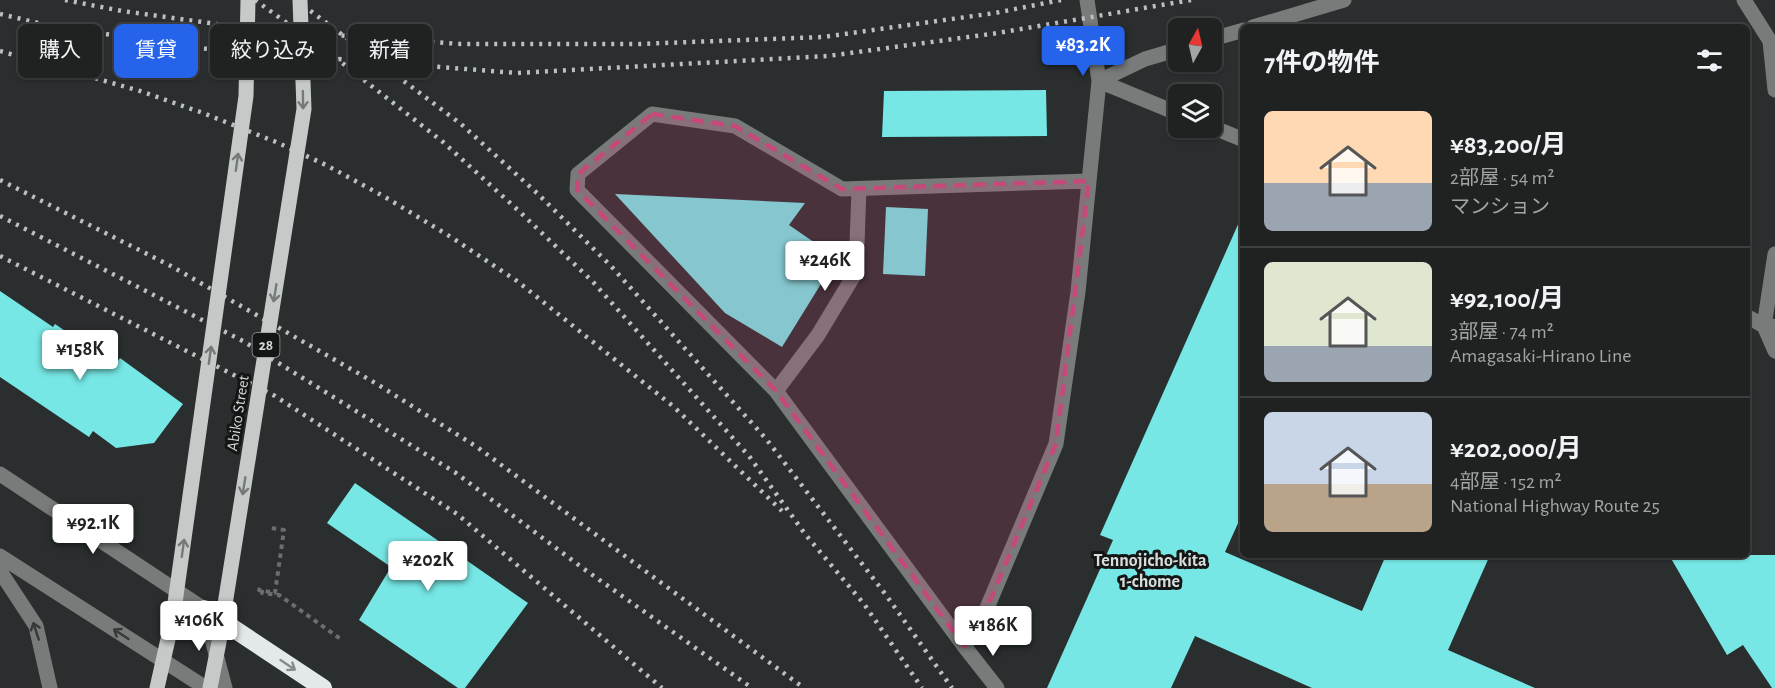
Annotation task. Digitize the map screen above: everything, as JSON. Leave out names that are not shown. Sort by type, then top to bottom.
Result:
[{"type":"highway","points":[[204,609],[323,688]]},
{"type":"main road","name":"Abiko Street","points":[[157,688],[173,617],[246,96],[248,0]]},
{"type":"main road","name":"Abiko Street","points":[[208,688],[221,630],[304,109],[300,0]]},
{"type":"street","points":[[964,646],[979,627],[1056,444],[1078,292],[1099,81],[1087,0]]},
{"type":"street","points":[[1263,24],[1344,0]]},
{"type":"street","points":[[1743,0],[1770,41],[1775,90]]},
{"type":"street","points":[[1222,36],[1240,31]]},
{"type":"street","points":[[1099,81],[1145,59],[1168,52]]},
{"type":"street","points":[[1099,81],[1168,109]]},
{"type":"street","points":[[997,688],[776,391],[577,190],[578,174],[652,114],[735,126],[842,189],[1089,181]]},
{"type":"street","points":[[1222,131],[1240,138]]},
{"type":"street","points":[[776,391],[818,335],[856,272],[859,189]]},
{"type":"street","points":[[1775,254],[1769,326],[1775,351]]},
{"type":"street","points":[[1750,318],[1769,326]]},
{"type":"street","points":[[0,474],[204,609],[225,688]]},
{"type":"street","points":[[0,556],[208,688]]},
{"type":"street","points":[[0,571],[36,626],[50,688]]},
{"type":"path","points":[[268,528],[268,538],[271,528],[284,531],[275,593],[260,590],[262,581],[262,593],[279,596],[342,640]]},
{"type":"highlighted area","points":[[652,114],[735,126],[842,189],[1089,181],[1056,444],[979,627],[964,646],[776,391],[577,190],[578,174]]},
{"type":"building","points":[[1046,90],[1047,136],[882,137],[884,91]]},
{"type":"building","points":[[615,194],[805,203],[789,225],[837,258],[782,347],[725,313]]},
{"type":"building","points":[[886,207],[928,209],[925,276],[883,274]]},
{"type":"building","points":[[1240,220],[1240,519],[1225,552],[1362,611],[1385,558],[1489,558],[1448,650],[1535,688],[1312,688],[1195,636],[1171,688],[1047,688],[1113,540],[1100,535]]},
{"type":"building","points":[[0,291],[53,327],[55,324],[115,365],[120,358],[183,404],[154,443],[116,448],[93,431],[89,437],[0,377]]},
{"type":"building","points":[[355,483],[528,603],[465,688],[458,688],[359,620],[391,567],[327,523]]},
{"type":"building","points":[[1750,555],[1775,555],[1775,688],[1772,688],[1743,645],[1727,655],[1671,558],[1750,558]]},
{"type":"railway","points":[[65,0],[122,11],[217,24],[461,44],[638,44],[823,37],[995,13],[1061,0]]},
{"type":"railway","points":[[255,0],[341,62],[443,142],[593,282],[749,456],[805,534],[864,604],[922,688]]},
{"type":"railway","points":[[296,0],[461,124],[538,194],[611,266],[767,440],[886,595],[952,688]]},
{"type":"railway","points":[[0,14],[47,25],[196,48],[517,73],[828,56],[998,33],[1191,0]]},
{"type":"railway","points":[[0,51],[140,91],[203,113],[326,165],[385,197],[517,281],[674,407],[782,511]]},
{"type":"railway","points":[[0,180],[171,266],[377,384],[477,447],[804,688]]},
{"type":"railway","points":[[0,216],[243,341],[456,473],[584,569],[752,688]]},
{"type":"railway","points":[[0,256],[275,396],[457,514],[662,688]]},
{"type":"district","name":"Tennojicho-kita 1-chome","points":[[1150,570]]}]
